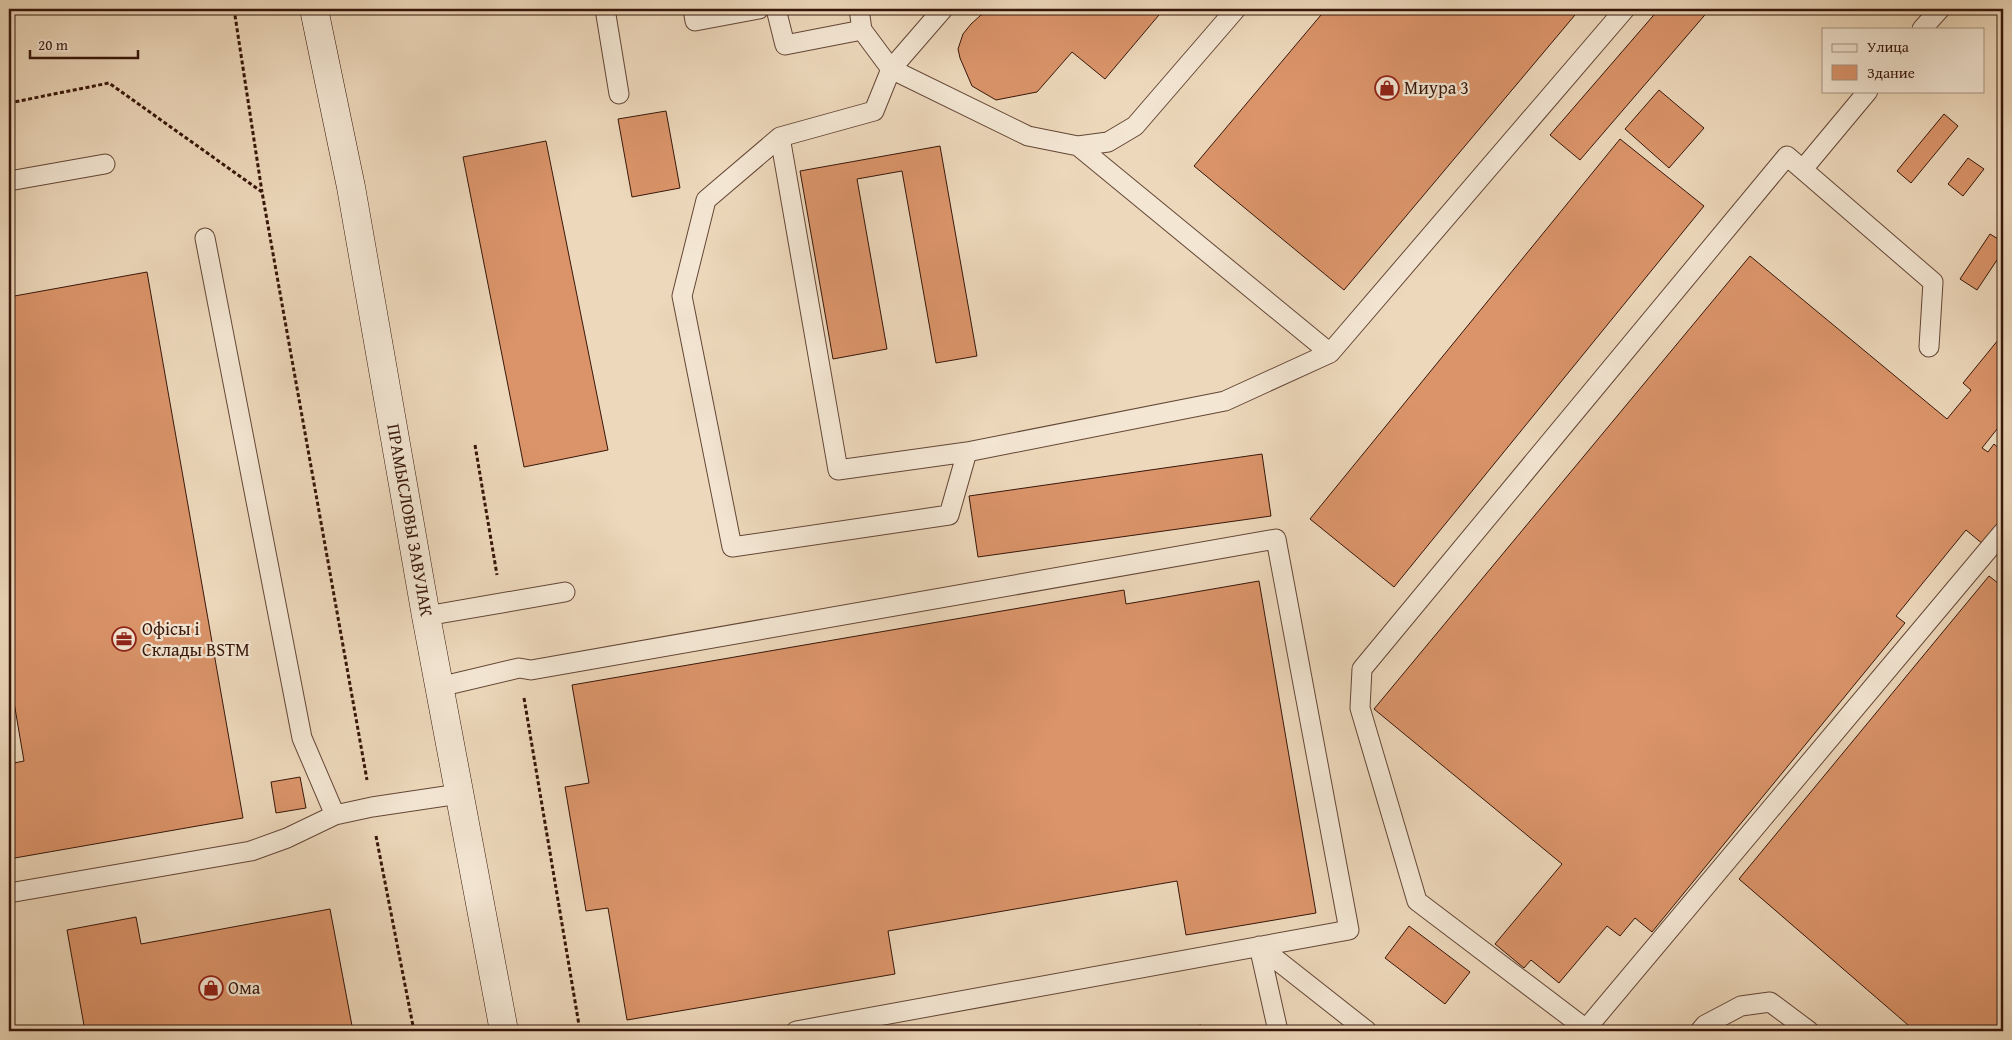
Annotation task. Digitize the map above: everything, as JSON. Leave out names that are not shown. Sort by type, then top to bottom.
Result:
[{"type":"street","name":"ПРАМЫСЛОВЫ ЗАВУЛАК","points":[[314,9],[351,187],[426,616],[504,1031]]},
{"type":"lane","points":[[605,9],[619,94]]},
{"type":"lane","points":[[692,9],[695,21],[759,9]]},
{"type":"lane","points":[[776,9],[785,45],[862,30]]},
{"type":"lane","points":[[859,9],[862,30],[890,69],[1028,136],[1078,146],[1108,142],[1136,126],[1236,9]]},
{"type":"lane","points":[[943,9],[890,69],[874,111],[780,137],[706,200],[682,296],[732,547],[949,515],[967,452]]},
{"type":"lane","points":[[780,137],[838,470],[967,452],[1225,401],[1330,353],[1625,9]]},
{"type":"lane","points":[[1923,28],[1940,9]]},
{"type":"lane","points":[[1803,169],[1867,92]]},
{"type":"lane","points":[[1078,146],[1330,353]]},
{"type":"lane","points":[[1929,347],[1933,282],[1787,156],[1362,669],[1360,708],[1417,901],[1586,1029],[2003,532]]},
{"type":"lane","points":[[9,181],[104,164]]},
{"type":"lane","points":[[205,238],[302,738],[335,815]]},
{"type":"lane","points":[[439,687],[519,668],[531,670],[1276,539],[1348,930],[796,1031]]},
{"type":"lane","points":[[426,616],[565,592]]},
{"type":"lane","points":[[9,893],[251,851],[287,838],[335,815],[372,807],[459,794]]},
{"type":"lane","points":[[1259,946],[1278,1031]]},
{"type":"lane","points":[[1259,946],[1367,1031]]},
{"type":"lane","points":[[1700,1031],[1705,1025],[1741,1006],[1770,1002],[1809,1031]]},
{"type":"path","points":[[234,9],[262,192],[372,807],[378,850],[414,1031]]},
{"type":"path","points":[[9,102],[109,83],[262,192]]},
{"type":"path","points":[[475,445],[502,602]]},
{"type":"path","points":[[519,668],[580,1031]]},
{"type":"building","points":[[998,9],[1164,9],[1105,79],[1072,52],[1037,92],[996,100],[972,86],[958,49],[963,34],[971,24],[981,15]]},
{"type":"building","name":"Миура 3","points":[[1326,9],[1580,9],[1344,290],[1194,166]]},
{"type":"building","points":[[1659,9],[1710,9],[1580,160],[1550,135]]},
{"type":"building","points":[[1659,90],[1704,128],[1669,168],[1625,129]]},
{"type":"building","points":[[666,111],[680,188],[632,197],[618,119]]},
{"type":"building","points":[[1944,114],[1958,126],[1911,183],[1897,171]]},
{"type":"building","points":[[1620,139],[1704,206],[1394,587],[1310,519]]},
{"type":"building","points":[[546,141],[608,450],[524,467],[463,157]]},
{"type":"building","points":[[940,146],[977,356],[936,363],[902,171],[857,179],[887,349],[833,359],[800,171]]},
{"type":"building","points":[[1968,158],[1984,169],[1963,196],[1948,184]]},
{"type":"building","points":[[1990,234],[2003,242],[2003,251],[1977,290],[1960,279]]},
{"type":"building","points":[[1750,256],[1947,419],[1971,390],[1963,383],[2003,334],[2003,435],[1997,429],[1982,448],[1988,452],[1994,444],[2003,452],[2003,522],[1984,545],[1966,530],[1896,616],[1905,623],[1652,932],[1635,918],[1620,936],[1607,926],[1559,983],[1531,960],[1524,968],[1495,944],[1562,864],[1374,709]]},
{"type":"building","points":[[147,272],[243,818],[9,859],[9,764],[24,761],[9,673],[9,297]]},
{"type":"building","points":[[1262,454],[1271,516],[978,557],[969,496]]},
{"type":"building","points":[[1989,576],[2003,587],[2003,1031],[1915,1031],[1739,879]]},
{"type":"building","points":[[1259,581],[1316,913],[1186,935],[1177,881],[888,931],[895,974],[627,1020],[608,908],[586,911],[565,787],[589,783],[572,685],[1124,590],[1126,604]]},
{"type":"building","points":[[300,777],[306,808],[276,813],[271,782]]},
{"type":"building","name":"Ома","points":[[330,909],[353,1031],[85,1031],[67,930],[136,917],[141,944]]},
{"type":"building","points":[[1409,926],[1470,972],[1445,1004],[1385,958]]},
{"type":"building","points":[[1201,1025],[1202,1031],[1167,1031]]},
{"type":"place","name":"Миура 3","points":[[1387,88]]},
{"type":"place","name":"Офісы і Склады BSTM","points":[[124,639]]},
{"type":"place","name":"Ома","points":[[211,988]]}]
